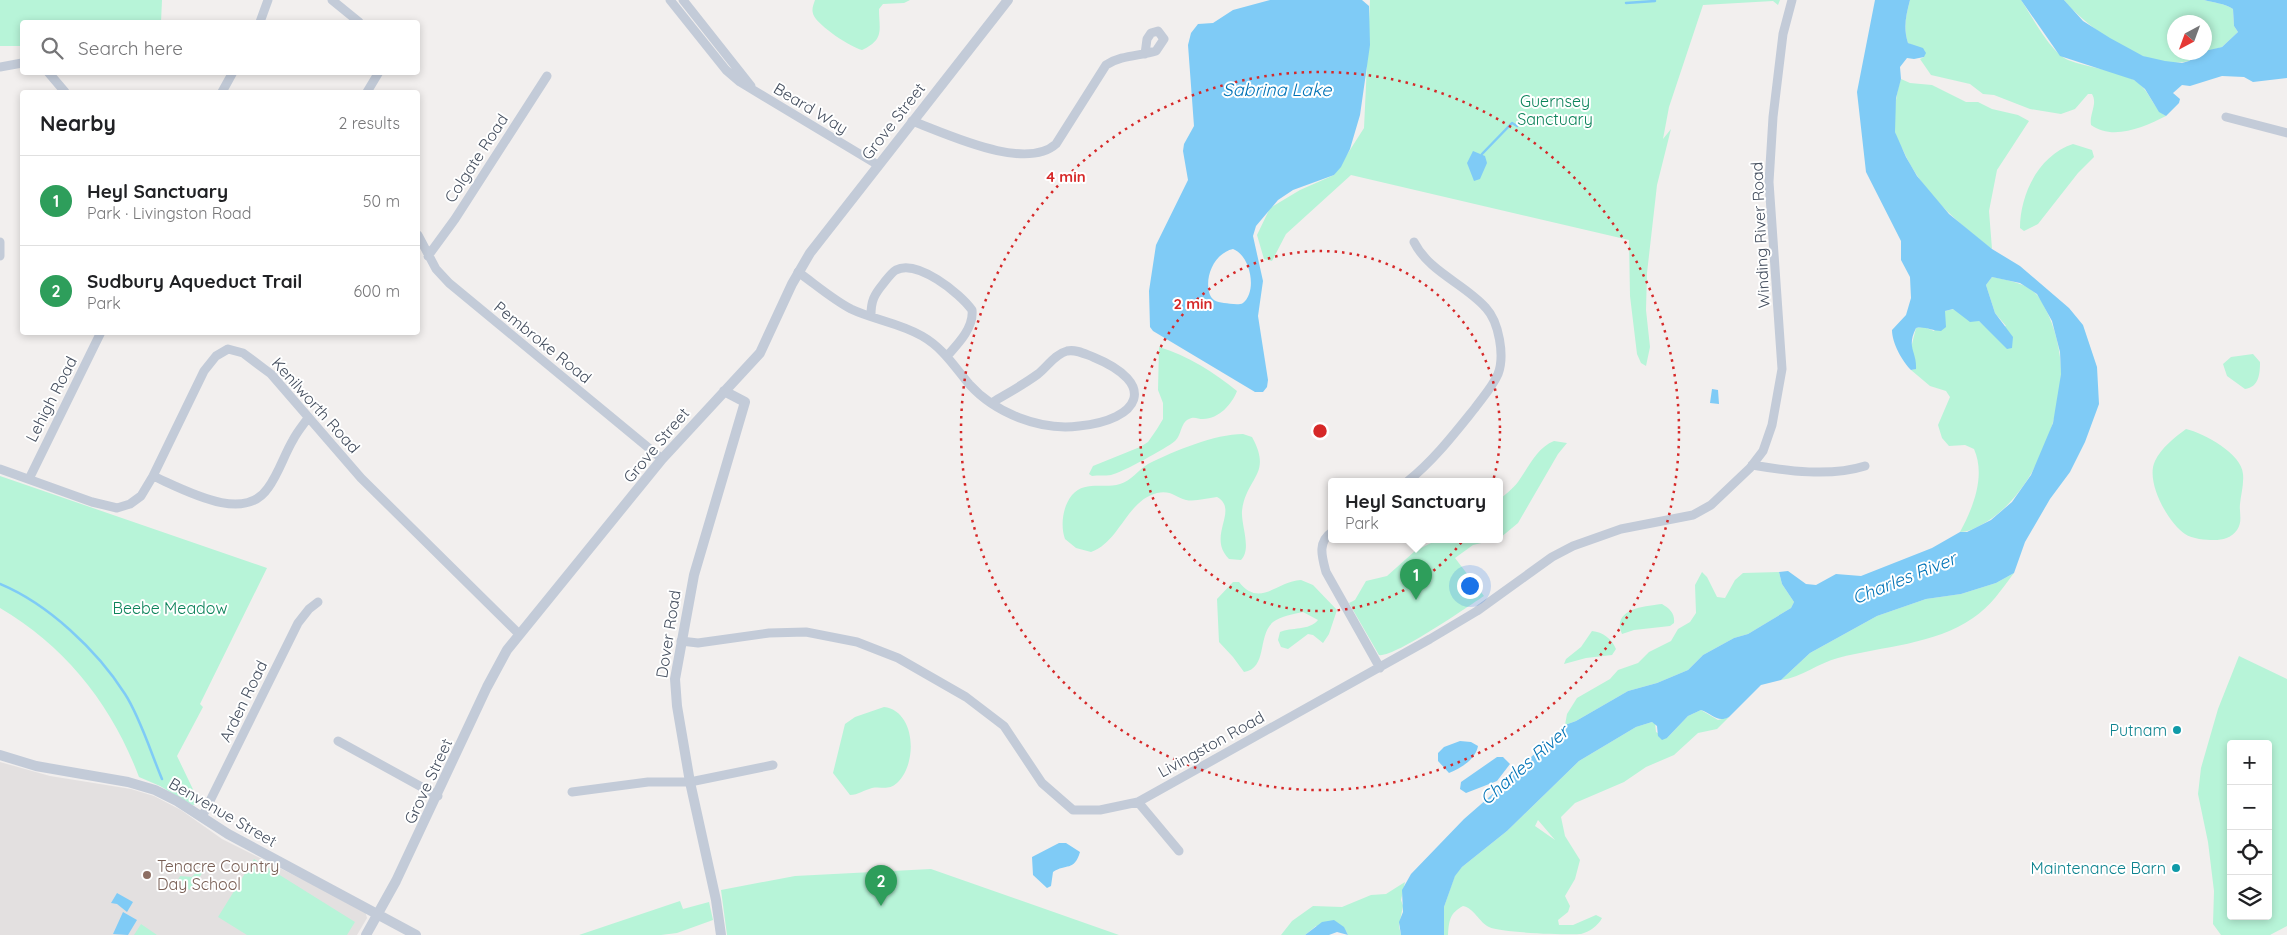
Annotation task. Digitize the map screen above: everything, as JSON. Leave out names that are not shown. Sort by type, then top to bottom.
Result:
[{"type":"street","points":[[261,20],[268,0]]},
{"type":"street","points":[[332,0],[357,20]]},
{"type":"street","name":"Beard Way","points":[[670,0],[726,70],[755,92],[878,165]]},
{"type":"street","name":"Beard Way","points":[[683,0],[755,92]]},
{"type":"street","name":"Grove Street","points":[[366,935],[438,796],[494,672],[519,634],[662,459],[760,353],[798,272],[810,253],[1008,0]]},
{"type":"street","name":"Winding River Road","points":[[1752,465],[1762,450],[1772,426],[1782,370],[1769,182],[1773,118],[1783,34],[1792,0]]},
{"type":"street","points":[[912,121],[985,148],[1027,153],[1050,150],[1056,144],[1106,65],[1115,59],[1145,54]]},
{"type":"street","points":[[0,67],[20,64]]},
{"type":"street","points":[[51,75],[63,90]]},
{"type":"street","points":[[223,90],[230,75]]},
{"type":"street","points":[[369,90],[377,75]]},
{"type":"street","name":"Colgate Road","points":[[428,256],[455,220],[547,76]]},
{"type":"street","points":[[2226,117],[2287,133]]},
{"type":"street","name":"Pembroke Road","points":[[420,240],[428,256],[448,283],[662,459]]},
{"type":"street","points":[[0,242],[0,256]]},
{"type":"street","points":[[1411,478],[1450,440],[1491,387],[1499,372],[1501,352],[1496,328],[1488,309],[1420,255],[1414,242]]},
{"type":"street","points":[[856,310],[871,301],[892,272],[902,268],[922,272],[947,287],[968,303],[972,316],[962,339],[948,355]]},
{"type":"street","points":[[798,272],[856,310],[923,336],[948,355],[975,389],[992,402],[1027,420],[1045,425],[1075,427],[1095,423],[1122,413],[1133,402],[1135,390],[1130,380],[1122,372],[1099,360],[1072,351],[1060,355],[1036,375],[992,402]]},
{"type":"street","points":[[871,301],[871,315]]},
{"type":"street","name":"Lehigh Road","points":[[29,479],[100,335]]},
{"type":"street","name":"Kenilworth Road","points":[[0,469],[92,502],[117,508],[130,504],[141,496],[153,476],[204,371],[216,356],[228,349],[243,353],[271,374],[361,478],[519,634]]},
{"type":"street","name":"Dover Road","points":[[721,935],[716,900],[690,782],[676,697],[676,670],[701,545],[745,402],[724,391]]},
{"type":"street","points":[[153,476],[234,506],[250,504],[259,499],[268,488],[292,440],[308,418]]},
{"type":"street","points":[[1752,465],[1784,470],[1849,471],[1865,466]]},
{"type":"street","name":"Livingston Road","points":[[681,641],[698,643],[787,632],[834,636],[864,644],[898,658],[985,710],[1004,726],[1042,782],[1073,810],[1100,810],[1138,802],[1319,700],[1380,668],[1477,611],[1552,557],[1573,546],[1621,529],[1692,515],[1711,505],[1752,465]]},
{"type":"street","points":[[1328,535],[1322,545],[1322,559],[1326,572],[1380,668]]},
{"type":"street","name":"Arden Road","points":[[202,817],[298,624],[309,609],[318,602]]},
{"type":"street","points":[[338,741],[438,796]]},
{"type":"street","name":"Benvenue Street","points":[[0,755],[36,766],[146,786],[171,798],[228,834],[416,935]]},
{"type":"street","points":[[572,792],[648,782],[690,782],[773,765]]},
{"type":"street","points":[[1138,802],[1179,851]]},
{"type":"shaded area","name":"Tenacre Country Day School","points":[[0,762],[50,776],[131,789],[154,796],[181,810],[222,839],[365,911],[367,918],[357,935],[0,935]]},
{"type":"green space","points":[[0,0],[162,0],[161,20],[20,20],[20,46],[0,46]]},
{"type":"green space","points":[[815,0],[910,0],[904,3],[883,4],[879,9],[880,28],[877,38],[862,50],[835,36],[817,20],[813,12]]},
{"type":"green space","name":"Guernsey Sanctuary","points":[[1370,0],[1780,0],[1778,5],[1773,1],[1703,5],[1669,107],[1663,139],[1671,129],[1657,185],[1647,273],[1646,310],[1650,347],[1646,366],[1641,363],[1637,354],[1630,296],[1629,240],[1351,175],[1286,234],[1272,261],[1264,259],[1257,235],[1270,208],[1300,190],[1334,175],[1364,128]]},
{"type":"green space","points":[[1910,0],[2021,0],[2048,42],[2061,56],[2076,63],[2118,73],[2134,80],[2144,88],[2157,108],[2166,116],[2128,131],[2109,132],[2091,125],[2094,105],[2092,94],[2088,94],[2075,109],[2061,114],[2030,109],[1994,95],[1983,94],[1970,84],[1931,75],[1920,59],[1924,57],[1925,51],[1908,43],[1906,22]]},
{"type":"green space","points":[[2064,0],[2204,0],[2223,4],[2233,9],[2234,26],[2238,32],[2222,47],[2212,50],[2212,15],[2167,15],[2167,60],[2189,60],[2169,62],[2149,58],[2129,50],[2109,38],[2075,12]]},
{"type":"green space","points":[[1901,79],[1910,83],[1932,85],[1966,102],[1978,102],[1992,109],[2018,115],[2029,121],[1997,170],[1989,211],[1992,249],[1965,228],[1941,205],[1919,179],[1898,141],[1894,120],[1895,105]]},
{"type":"green space","points":[[2073,144],[2092,150],[2094,157],[2078,173],[2038,224],[2024,231],[2020,228],[2021,215],[2028,189],[2034,177],[2050,157],[2061,149]]},
{"type":"green space","points":[[1992,277],[2024,286],[2036,294],[2042,301],[2052,323],[2059,348],[2061,373],[2059,394],[2048,438],[2039,460],[2027,480],[2014,498],[1998,513],[1975,528],[1960,532],[1976,492],[1979,470],[1977,459],[1974,449],[1965,445],[1949,446],[1942,438],[1938,425],[1950,397],[1946,391],[1930,386],[1911,370],[1915,369],[1911,348],[1916,328],[1924,327],[1934,331],[1945,311],[1954,309],[1979,321],[1990,331],[2006,326],[1995,313],[1986,285]]},
{"type":"green space","points":[[1159,347],[1180,355],[1210,371],[1237,391],[1235,396],[1219,414],[1209,418],[1193,418],[1186,421],[1175,441],[1154,454],[1116,473],[1092,476],[1089,474],[1093,466],[1148,442],[1163,419],[1163,403],[1158,390]]},
{"type":"green space","points":[[2253,354],[2260,362],[2259,375],[2253,386],[2245,389],[2227,376],[2223,364],[2231,357]]},
{"type":"green space","points":[[2186,429],[2194,431],[2221,446],[2241,466],[2243,485],[2240,523],[2235,533],[2227,538],[2217,540],[2203,539],[2185,534],[2178,529],[2160,501],[2153,479],[2155,461],[2165,447]]},
{"type":"green space","points":[[1243,434],[1252,437],[1260,460],[1256,476],[1244,500],[1242,517],[1246,550],[1241,560],[1229,559],[1223,550],[1221,533],[1225,509],[1223,502],[1217,497],[1190,500],[1182,499],[1169,493],[1157,493],[1146,497],[1138,504],[1109,540],[1091,552],[1076,548],[1065,539],[1063,522],[1065,510],[1069,499],[1077,490],[1089,486],[1120,484],[1148,464],[1182,449],[1207,440]]},
{"type":"green space","points":[[1554,441],[1567,443],[1558,454],[1518,523],[1503,536],[1503,497],[1516,485],[1530,463],[1548,444]]},
{"type":"green space","name":"Beebe Meadow","points":[[0,476],[267,568],[200,704],[203,707],[177,756],[200,804],[192,805],[160,786],[139,777],[115,726],[101,702],[84,680],[46,641],[0,608]]},
{"type":"green space","points":[[1431,543],[1481,543],[1473,545],[1455,558],[1484,596],[1414,641],[1387,654],[1379,655],[1349,603],[1355,600],[1366,581],[1387,576],[1415,551]]},
{"type":"green space","points":[[1702,572],[1707,577],[1717,597],[1725,598],[1735,580],[1743,573],[1779,572],[1782,584],[1794,602],[1791,608],[1748,634],[1734,638],[1703,655],[1688,670],[1657,683],[1628,691],[1576,721],[1565,725],[1567,714],[1577,698],[1610,679],[1618,670],[1638,663],[1649,652],[1671,641],[1678,629],[1690,622],[1696,613],[1695,585]]},
{"type":"green space","points":[[2014,573],[1985,609],[1958,627],[1908,644],[1838,658],[1796,676],[1781,680],[1810,653],[1877,616],[1926,599],[1961,594],[1996,583]]},
{"type":"green space","points":[[1301,580],[1313,585],[1337,610],[1329,634],[1323,643],[1313,635],[1308,634],[1288,649],[1281,647],[1278,640],[1280,632],[1310,626],[1318,620],[1303,612],[1280,618],[1268,628],[1260,658],[1256,664],[1244,672],[1219,642],[1217,599],[1233,582],[1239,582],[1254,593],[1261,593]]},
{"type":"green space","points":[[1662,604],[1673,614],[1674,623],[1670,626],[1634,630],[1622,634],[1621,619],[1625,614],[1639,608]]},
{"type":"green space","points":[[1592,631],[1603,634],[1612,642],[1616,649],[1612,655],[1586,658],[1564,664],[1566,659],[1581,647]]},
{"type":"green space","points":[[2239,656],[2287,679],[2287,926],[2270,935],[2221,935],[2213,924],[2214,891],[2208,842],[2198,794],[2201,768],[2218,709]]},
{"type":"green space","points":[[884,707],[895,711],[908,728],[911,752],[908,764],[904,774],[894,785],[888,788],[872,788],[850,795],[833,773],[845,724],[855,717]]},
{"type":"green space","points":[[1701,710],[1718,720],[1729,717],[1717,729],[1698,733],[1674,755],[1646,767],[1624,782],[1575,803],[1561,817],[1565,836],[1580,860],[1575,879],[1565,896],[1570,906],[1568,912],[1558,920],[1559,925],[1573,925],[1596,915],[1602,918],[1596,926],[1581,934],[1507,931],[1489,927],[1470,909],[1463,906],[1453,914],[1448,935],[1444,935],[1444,907],[1455,875],[1462,867],[1507,831],[1579,761],[1636,727],[1652,722],[1655,723],[1656,732],[1667,738],[1688,716]],"holes":[[[1538,820],[1555,840],[1535,826]]]},
{"type":"green space","points":[[254,859],[355,922],[347,935],[247,935],[218,917]]},
{"type":"green space","points":[[199,869],[203,872],[190,890],[177,882],[180,876],[192,877]]},
{"type":"green space","points":[[931,869],[1119,935],[727,935],[721,890],[795,876]]},
{"type":"green space","points":[[1405,882],[1401,900],[1403,906],[1399,926],[1401,935],[1348,935],[1346,931],[1316,926],[1305,935],[1281,935],[1292,921],[1313,906],[1342,907],[1371,895],[1386,894]]},
{"type":"green space","points":[[680,901],[683,909],[709,902],[713,920],[677,933],[661,935],[579,935]]},
{"type":"green space","points":[[141,924],[157,935],[134,935]]},
{"type":"water","name":"Sabrina Lake","points":[[1270,0],[1362,0],[1369,6],[1370,45],[1360,115],[1350,149],[1341,167],[1334,175],[1293,190],[1278,200],[1256,226],[1253,236],[1263,281],[1258,316],[1268,380],[1267,387],[1263,392],[1255,392],[1153,331],[1150,327],[1149,291],[1156,245],[1188,180],[1183,151],[1184,144],[1194,126],[1188,45],[1191,33],[1198,24],[1213,23],[1233,10]],"holes":[[[1233,249],[1244,258],[1250,274],[1251,282],[1248,297],[1243,303],[1239,304],[1216,301],[1210,295],[1208,285],[1210,272],[1216,260],[1227,251]]]},
{"type":"water","name":"Charles River","points":[[1875,0],[1910,0],[1906,22],[1908,43],[1923,48],[1926,53],[1924,57],[1907,58],[1900,67],[1901,79],[1896,98],[1895,132],[1917,176],[1949,214],[1992,249],[2020,266],[2069,308],[2083,325],[2097,367],[2099,404],[2085,442],[2070,472],[2050,499],[2025,542],[2014,573],[1996,583],[1961,594],[1926,599],[1877,616],[1810,653],[1781,680],[1761,685],[1725,719],[1718,718],[1701,710],[1688,716],[1667,738],[1662,740],[1658,736],[1657,726],[1652,722],[1636,727],[1579,761],[1507,831],[1462,867],[1455,876],[1444,907],[1444,935],[1401,935],[1399,922],[1403,912],[1402,890],[1411,874],[1464,819],[1503,785],[1511,774],[1559,733],[1565,725],[1576,721],[1628,691],[1657,683],[1688,670],[1703,655],[1734,638],[1748,634],[1791,608],[1794,602],[1782,584],[1779,572],[1788,571],[1806,584],[1816,585],[1836,574],[1861,576],[1932,548],[1960,532],[1967,532],[1991,520],[2012,502],[2031,475],[2053,423],[2061,374],[2060,352],[2052,321],[2037,294],[2020,283],[1992,277],[1986,285],[1995,313],[2013,337],[2012,348],[2007,349],[1979,321],[1970,322],[1953,309],[1945,311],[1946,327],[1941,331],[1916,328],[1912,345],[1916,369],[1911,370],[1901,357],[1894,340],[1892,330],[1906,315],[1911,298],[1910,277],[1901,260],[1901,241],[1866,172],[1857,92]]},
{"type":"water","points":[[2021,0],[2064,0],[2083,21],[2143,56],[2182,63],[2191,60],[2212,60],[2212,49],[2222,47],[2238,32],[2234,26],[2233,9],[2223,4],[2204,0],[2287,0],[2287,78],[2253,82],[2244,77],[2222,76],[2190,86],[2182,85],[2173,93],[2180,99],[2179,103],[2166,116],[2159,112],[2145,89],[2134,80],[2060,56]]},
{"type":"water","points":[[1473,151],[1485,156],[1487,163],[1480,179],[1474,181],[1467,163]]},
{"type":"water","points":[[1712,389],[1718,390],[1719,404],[1710,403]]},
{"type":"water","points":[[1460,741],[1471,742],[1478,746],[1477,751],[1467,763],[1449,773],[1438,761],[1438,753],[1444,747]]},
{"type":"water","points":[[1497,757],[1503,757],[1510,764],[1497,781],[1466,793],[1460,789],[1461,782]]},
{"type":"water","points":[[1059,843],[1066,843],[1080,852],[1072,865],[1053,872],[1051,886],[1047,888],[1033,875],[1032,857]]},
{"type":"water","points":[[117,893],[133,902],[127,912],[117,904],[111,903]]},
{"type":"water","points":[[123,912],[137,920],[128,935],[113,934]]},
{"type":"water","points":[[1334,920],[1344,927],[1348,935],[1337,932],[1329,935],[1305,935],[1322,922]]},
{"type":"waterway","points":[[1626,3],[1655,1]]},
{"type":"waterway","points":[[1482,154],[1512,123],[1517,126]]},
{"type":"waterway","points":[[0,584],[36,603],[53,616],[86,645],[114,677],[140,724],[162,779]]},
{"type":"place","name":"Heyl Sanctuary","points":[[1416,600]]},
{"type":"place","name":"Putnam","points":[[2177,730]]},
{"type":"place","name":"Maintenance Barn","points":[[2176,868]]},
{"type":"place","name":"Tenacre Country Day School","points":[[147,875]]},
{"type":"place","name":"Sudbury Aqueduct Trail","points":[[881,906]]}]
